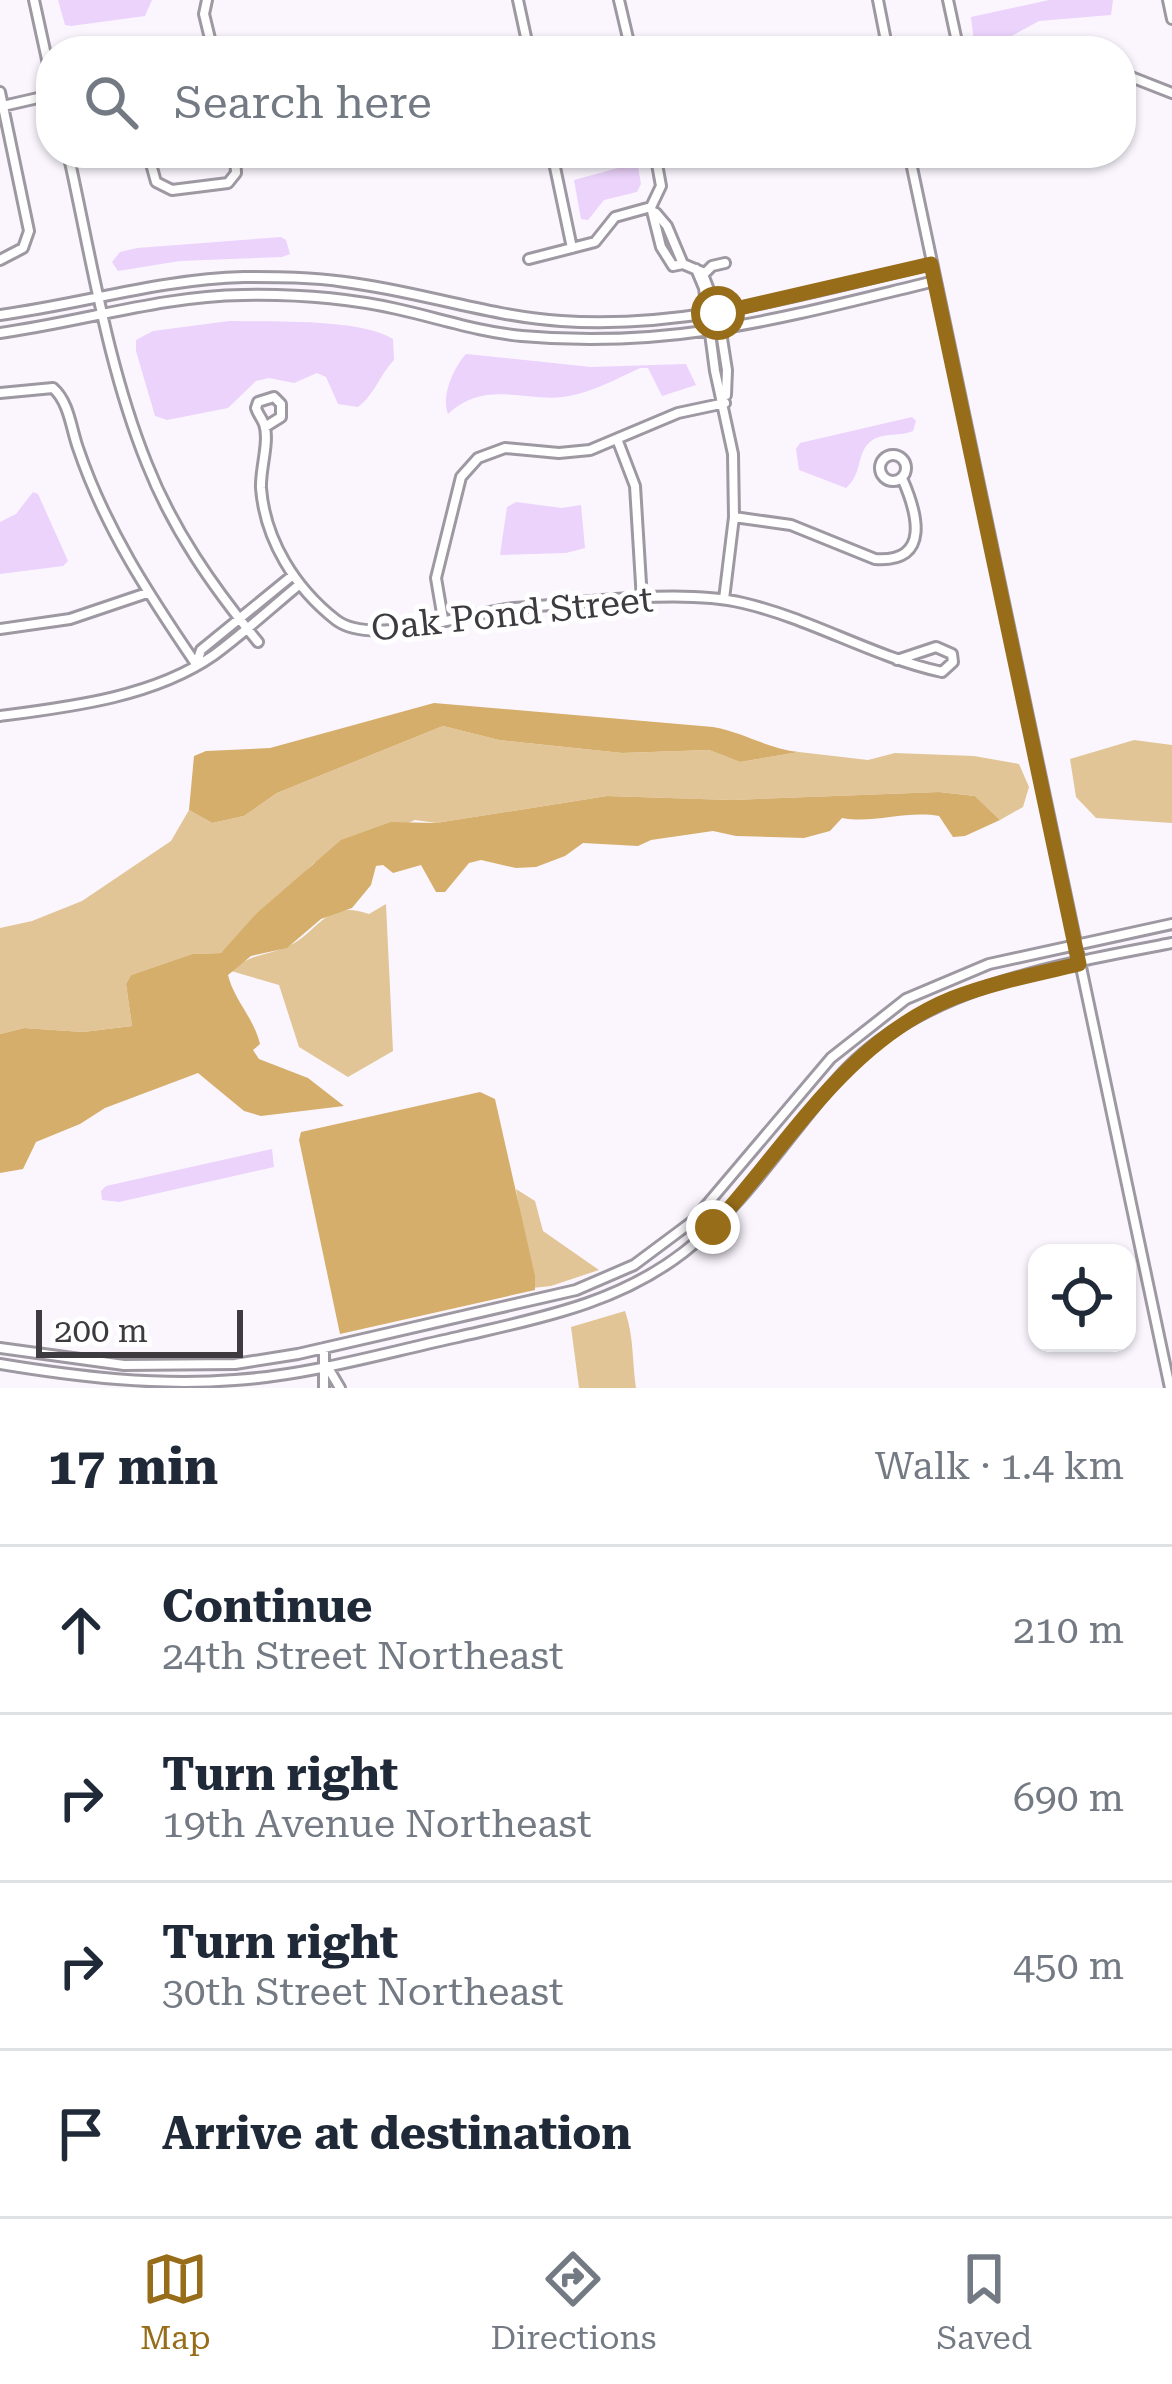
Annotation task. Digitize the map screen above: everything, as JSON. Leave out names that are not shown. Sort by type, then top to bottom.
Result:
[{"type":"street","points":[[34,0],[42,36]]},
{"type":"street","points":[[207,0],[204,14],[209,36]]},
{"type":"street","points":[[518,0],[526,36]]},
{"type":"street","points":[[619,0],[627,36]]},
{"type":"street","points":[[878,0],[885,36]]},
{"type":"street","points":[[948,0],[956,36]]},
{"type":"street","points":[[1168,0],[1172,19]]},
{"type":"street","points":[[1136,79],[1172,93]]},
{"type":"street","points":[[0,92],[29,231],[23,248],[0,260]]},
{"type":"street","points":[[3,106],[36,98]]},
{"type":"street","points":[[71,168],[130,421],[148,468],[195,559],[258,642]]},
{"type":"street","points":[[152,168],[156,182],[172,190],[228,183],[236,168]]},
{"type":"street","points":[[555,168],[572,248]]},
{"type":"street","points":[[529,259],[595,242],[615,217],[651,207],[662,186],[658,168]]},
{"type":"street","points":[[912,168],[1170,1388]]},
{"type":"street","points":[[651,207],[668,226],[683,264],[700,272],[718,313],[727,370],[725,403]]},
{"type":"street","points":[[700,272],[725,263]]},
{"type":"street","points":[[0,315],[202,279],[298,278],[346,282],[539,319],[598,323],[718,313],[931,264]]},
{"type":"street","points":[[700,272],[736,482],[724,599]]},
{"type":"street","points":[[0,333],[206,297],[297,296],[392,308],[514,335],[592,340],[721,331],[934,281]]},
{"type":"street","points":[[0,393],[44,387],[64,399],[87,475],[147,593],[196,664]]},
{"type":"street","points":[[443,619],[436,578],[456,491],[478,458],[505,448],[572,454],[678,412],[725,403]]},
{"type":"street","name":"Oak Pond Street","points":[[265,427],[263,506],[278,549],[300,584],[354,630],[385,632],[483,611],[724,599],[793,618],[897,660],[942,672],[952,662],[952,654],[936,647],[897,660]]},
{"type":"street","points":[[617,439],[635,486],[643,600]]},
{"type":"street","points":[[734,517],[791,525],[875,560],[889,560],[908,552],[915,540],[911,500],[902,478]]},
{"type":"street","points":[[196,664],[201,650],[293,574]]},
{"type":"street","points":[[0,716],[88,702],[140,688],[196,664],[300,584]]},
{"type":"street","points":[[0,629],[70,619],[147,593]]},
{"type":"street","points":[[0,1348],[124,1365],[236,1364],[551,1298],[634,1264],[693,1221],[831,1058],[881,1015],[963,972],[1172,924]]},
{"type":"street","points":[[0,1364],[143,1382],[239,1380],[327,1366],[565,1312],[629,1288],[713,1227],[843,1072],[886,1035],[965,994],[1172,944]]},
{"type":"street","points":[[324,1348],[324,1388]]},
{"type":"street","points":[[327,1366],[340,1388]]},
{"type":"shaded area","points":[[58,0],[152,0],[145,16],[71,26],[65,25]]},
{"type":"shaded area","points":[[1049,0],[1113,0],[1111,15],[1039,21],[1012,36],[973,36],[971,17]]},
{"type":"shaded area","points":[[618,168],[638,168],[641,184],[637,192],[604,200],[588,220],[581,219],[574,180]]},
{"type":"shaded area","points":[[281,237],[290,254],[282,257],[180,261],[118,271],[112,262],[120,252],[137,248]]},
{"type":"shaded area","points":[[229,321],[359,327],[393,339],[394,360],[358,407],[338,404],[326,377],[317,373],[294,383],[269,378],[256,381],[228,408],[167,420],[155,416],[136,340],[153,331]]},
{"type":"shaded area","points":[[466,354],[591,367],[686,364],[696,385],[662,396],[648,368],[640,368],[578,394],[477,397],[448,414],[450,383]]},
{"type":"shaded area","points":[[912,417],[916,421],[913,431],[879,437],[868,444],[846,488],[799,470],[796,449],[800,443]]},
{"type":"shaded area","points":[[33,492],[68,561],[63,566],[0,574],[0,522],[16,514]]},
{"type":"shaded area","points":[[516,502],[562,508],[581,505],[585,548],[500,555],[507,507]]},
{"type":"shaded area","points":[[434,703],[713,727],[799,752],[740,762],[709,750],[622,753],[499,740],[443,726],[277,793],[244,816],[212,823],[189,810],[194,756],[206,751],[270,748]]},
{"type":"shaded area","points":[[443,726],[499,740],[622,753],[709,750],[740,762],[799,752],[868,760],[895,753],[974,756],[1019,764],[1029,787],[1023,807],[1000,820],[975,796],[939,792],[731,800],[607,796],[436,823],[415,820],[314,863],[221,953],[192,954],[131,975],[126,984],[132,1026],[83,1032],[24,1028],[0,1034],[0,928],[82,901],[171,841],[189,810],[212,823],[244,816],[277,793]]},
{"type":"shaded area","points":[[1134,740],[1172,745],[1172,823],[1096,818],[1076,797],[1070,759]]},
{"type":"shaded area","points":[[939,792],[975,796],[1000,820],[953,837],[939,816],[914,815],[842,818],[830,831],[804,838],[713,831],[638,846],[583,843],[536,867],[481,860],[469,863],[445,892],[436,892],[421,865],[393,873],[376,866],[371,885],[352,908],[321,919],[287,948],[251,956],[228,975],[257,1035],[260,1044],[253,1050],[259,1059],[308,1078],[344,1106],[261,1116],[244,1111],[198,1073],[105,1108],[36,1142],[23,1169],[0,1173],[0,1034],[24,1028],[83,1032],[132,1026],[126,984],[131,975],[192,954],[221,953],[257,913],[341,840],[391,822],[436,823],[607,796],[731,800]]},
{"type":"shaded area","points":[[386,904],[393,1051],[348,1077],[299,1047],[279,985],[231,971],[296,942],[331,914],[354,910],[369,914]]},
{"type":"shaded area","points":[[480,1092],[495,1099],[535,1290],[340,1334],[301,1132]]},
{"type":"shaded area","points":[[272,1149],[274,1167],[119,1202],[102,1200],[106,1186]]},
{"type":"shaded area","points":[[516,1189],[535,1201],[543,1231],[599,1270],[532,1288]]},
{"type":"shaded area","points":[[625,1311],[636,1388],[579,1388],[571,1327]]},
{"type":"route","points":[[713,1227],[843,1072],[886,1035],[980,988],[1079,964],[931,264],[718,313]]}]
